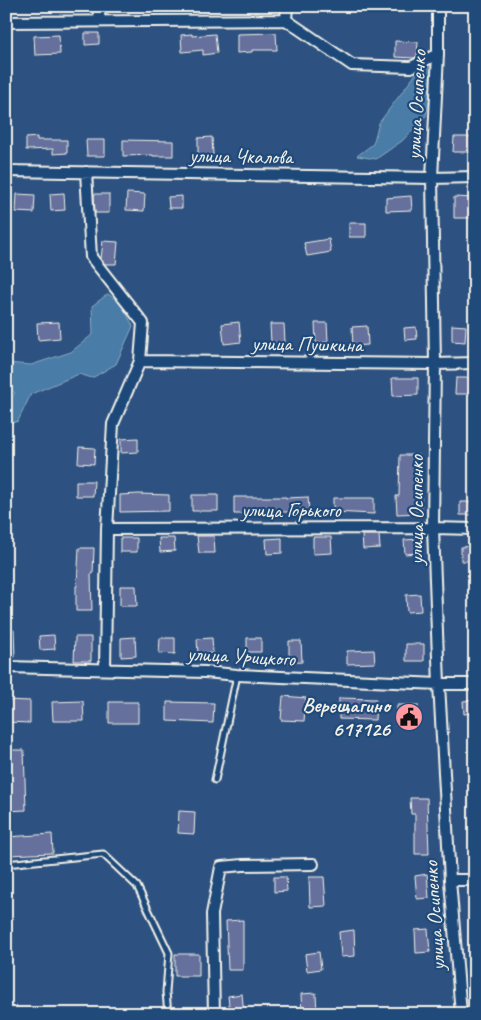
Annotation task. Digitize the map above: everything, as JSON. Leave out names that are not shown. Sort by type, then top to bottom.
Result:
[{"type":"street","points":[[98,6],[100,21]]},
{"type":"street","points":[[286,6],[286,20]]},
{"type":"street","name":"улица Осипенко","points":[[438,6],[438,54],[432,178],[435,364],[433,528],[439,684],[450,880],[461,1014]]},
{"type":"street","points":[[6,22],[286,20],[352,66],[411,67],[438,54]]},
{"type":"street","name":"улица Чкалова","points":[[6,171],[432,178],[475,177]]},
{"type":"street","points":[[86,172],[91,257],[143,323],[140,360],[113,424],[107,529],[105,669]]},
{"type":"street","name":"улица Пушкина","points":[[140,360],[475,363]]},
{"type":"street","name":"улица Горького","points":[[107,529],[475,529]]},
{"type":"street","name":"улица Урицкого","points":[[6,666],[205,672],[439,684],[475,684]]},
{"type":"street","points":[[214,1014],[212,914],[221,867],[313,864]]},
{"type":"street","points":[[450,880],[475,880]]},
{"type":"lane","points":[[215,780],[237,675]]},
{"type":"lane","points":[[6,864],[103,854],[137,886],[169,953],[166,992],[168,1014]]},
{"type":"water","points":[[433,66],[432,88],[426,116],[402,141],[376,159],[357,156],[373,144],[379,123],[418,71]]},
{"type":"water","points":[[108,294],[121,303],[133,326],[116,364],[92,378],[79,374],[31,394],[18,421],[6,425],[6,406],[15,393],[6,388],[6,363],[31,365],[71,352],[93,334],[92,306]]},
{"type":"building","points":[[85,33],[99,33],[99,44],[85,45]]},
{"type":"building","points":[[276,33],[277,50],[252,50],[252,52],[237,53],[237,34]]},
{"type":"building","points":[[192,34],[192,36],[215,34],[217,53],[203,55],[203,50],[182,52],[181,35]]},
{"type":"building","points":[[59,35],[60,54],[35,55],[34,36]]},
{"type":"building","points":[[395,41],[418,42],[417,56],[414,58],[395,57]]},
{"type":"building","points":[[37,137],[37,140],[67,140],[67,153],[53,154],[53,149],[26,150],[26,138]]},
{"type":"building","points":[[212,137],[213,155],[198,156],[198,138]]},
{"type":"building","points":[[454,137],[475,137],[475,152],[453,152]]},
{"type":"building","points":[[86,140],[105,140],[105,156],[87,156]]},
{"type":"building","points":[[123,140],[173,141],[173,156],[123,156]]},
{"type":"building","points":[[64,193],[65,210],[51,211],[50,194]]},
{"type":"building","points":[[127,193],[145,194],[144,211],[126,210]]},
{"type":"building","points":[[17,194],[35,195],[34,213],[16,212]]},
{"type":"building","points":[[94,194],[109,194],[109,213],[95,213]]},
{"type":"building","points":[[182,196],[182,208],[169,208],[168,197]]},
{"type":"building","points":[[411,196],[412,210],[386,211],[386,198]]},
{"type":"building","points":[[454,197],[475,198],[475,218],[454,218]]},
{"type":"building","points":[[349,223],[366,223],[366,237],[349,237]]},
{"type":"building","points":[[329,239],[331,252],[307,256],[304,243]]},
{"type":"building","points":[[103,241],[118,242],[116,264],[105,264],[101,259]]},
{"type":"building","points":[[59,322],[60,338],[38,340],[37,323]]},
{"type":"building","points":[[239,322],[241,342],[224,344],[222,324]]},
{"type":"building","points":[[315,323],[327,323],[328,342],[316,343]]},
{"type":"building","points":[[270,324],[284,324],[285,342],[271,343]]},
{"type":"building","points":[[452,325],[466,326],[465,342],[452,341]]},
{"type":"building","points":[[367,326],[368,345],[353,346],[352,327]]},
{"type":"building","points":[[416,327],[417,339],[405,340],[404,328]]},
{"type":"building","points":[[392,378],[418,378],[418,395],[393,396]]},
{"type":"building","points":[[456,378],[475,378],[475,394],[455,394]]},
{"type":"building","points":[[138,438],[138,452],[121,453],[121,439]]},
{"type":"building","points":[[79,447],[95,448],[94,464],[78,463]]},
{"type":"building","points":[[400,455],[420,455],[422,513],[397,514],[396,496],[399,496]]},
{"type":"building","points":[[76,481],[94,481],[93,496],[76,496]]},
{"type":"building","points":[[120,495],[169,495],[169,511],[120,512]]},
{"type":"building","points":[[192,495],[218,495],[218,511],[192,511]]},
{"type":"building","points":[[234,497],[308,497],[309,512],[252,512],[252,514],[234,514]]},
{"type":"building","points":[[333,498],[374,498],[374,514],[333,512]]},
{"type":"building","points":[[460,502],[475,502],[475,515],[460,515]]},
{"type":"building","points":[[362,535],[379,535],[380,548],[363,549]]},
{"type":"building","points":[[197,536],[214,536],[215,553],[199,553]]},
{"type":"building","points":[[313,537],[331,537],[332,553],[313,554]]},
{"type":"building","points":[[120,538],[137,538],[137,552],[120,552]]},
{"type":"building","points":[[159,538],[174,538],[175,551],[160,552]]},
{"type":"building","points":[[282,538],[282,553],[267,554],[266,539]]},
{"type":"building","points":[[419,539],[419,553],[405,554],[404,540]]},
{"type":"building","points":[[475,546],[475,561],[461,561],[461,547]]},
{"type":"building","points":[[79,548],[94,548],[93,574],[91,574],[92,611],[76,611]]},
{"type":"building","points":[[120,586],[136,586],[137,606],[120,606]]},
{"type":"building","points":[[420,594],[421,611],[407,612],[406,595]]},
{"type":"building","points":[[6,630],[14,630],[15,657],[6,658]]},
{"type":"building","points":[[54,635],[55,649],[40,650],[39,636]]},
{"type":"building","points":[[75,637],[91,637],[91,661],[74,661]]},
{"type":"building","points":[[135,637],[136,656],[121,657],[121,638]]},
{"type":"building","points":[[160,638],[175,638],[175,654],[159,653]]},
{"type":"building","points":[[212,638],[213,653],[198,654],[197,639]]},
{"type":"building","points":[[247,638],[261,638],[261,652],[247,652]]},
{"type":"building","points":[[289,641],[301,641],[302,662],[289,663]]},
{"type":"building","points":[[406,644],[424,644],[424,661],[406,661]]},
{"type":"building","points":[[374,650],[375,663],[347,664],[347,651]]},
{"type":"building","points":[[283,696],[306,698],[304,721],[281,720]]},
{"type":"building","points":[[339,698],[376,699],[375,720],[339,719]]},
{"type":"building","points":[[6,700],[30,701],[30,723],[6,722]]},
{"type":"building","points":[[475,700],[475,713],[464,714],[463,701]]},
{"type":"building","points":[[83,701],[84,721],[53,721],[52,702]]},
{"type":"building","points":[[109,702],[138,702],[138,723],[109,723]]},
{"type":"building","points":[[167,702],[214,703],[213,723],[167,721]]},
{"type":"building","points":[[397,705],[418,705],[418,721],[397,721]]},
{"type":"building","points":[[6,750],[24,750],[26,810],[6,811]]},
{"type":"building","points":[[410,798],[427,798],[429,854],[415,854],[415,814],[411,814]]},
{"type":"building","points":[[179,811],[195,812],[194,834],[178,833]]},
{"type":"building","points":[[52,834],[53,853],[8,855],[7,837]]},
{"type":"building","points":[[427,874],[429,898],[417,899],[415,876]]},
{"type":"building","points":[[274,877],[286,877],[287,891],[274,892]]},
{"type":"building","points":[[309,877],[324,877],[326,906],[310,907]]},
{"type":"building","points":[[243,920],[243,970],[228,970],[226,921]]},
{"type":"building","points":[[428,929],[430,952],[416,953],[415,930]]},
{"type":"building","points":[[354,930],[355,956],[341,957],[339,932]]},
{"type":"building","points":[[319,952],[321,969],[307,971],[305,954]]},
{"type":"building","points":[[175,954],[199,954],[199,976],[175,976]]},
{"type":"building","points":[[316,993],[317,1014],[302,1014],[301,994]]},
{"type":"building","points":[[242,994],[244,1014],[230,1014],[228,996]]},
{"type":"place","name":"Верещагино 617126","points":[[409,717]]}]
